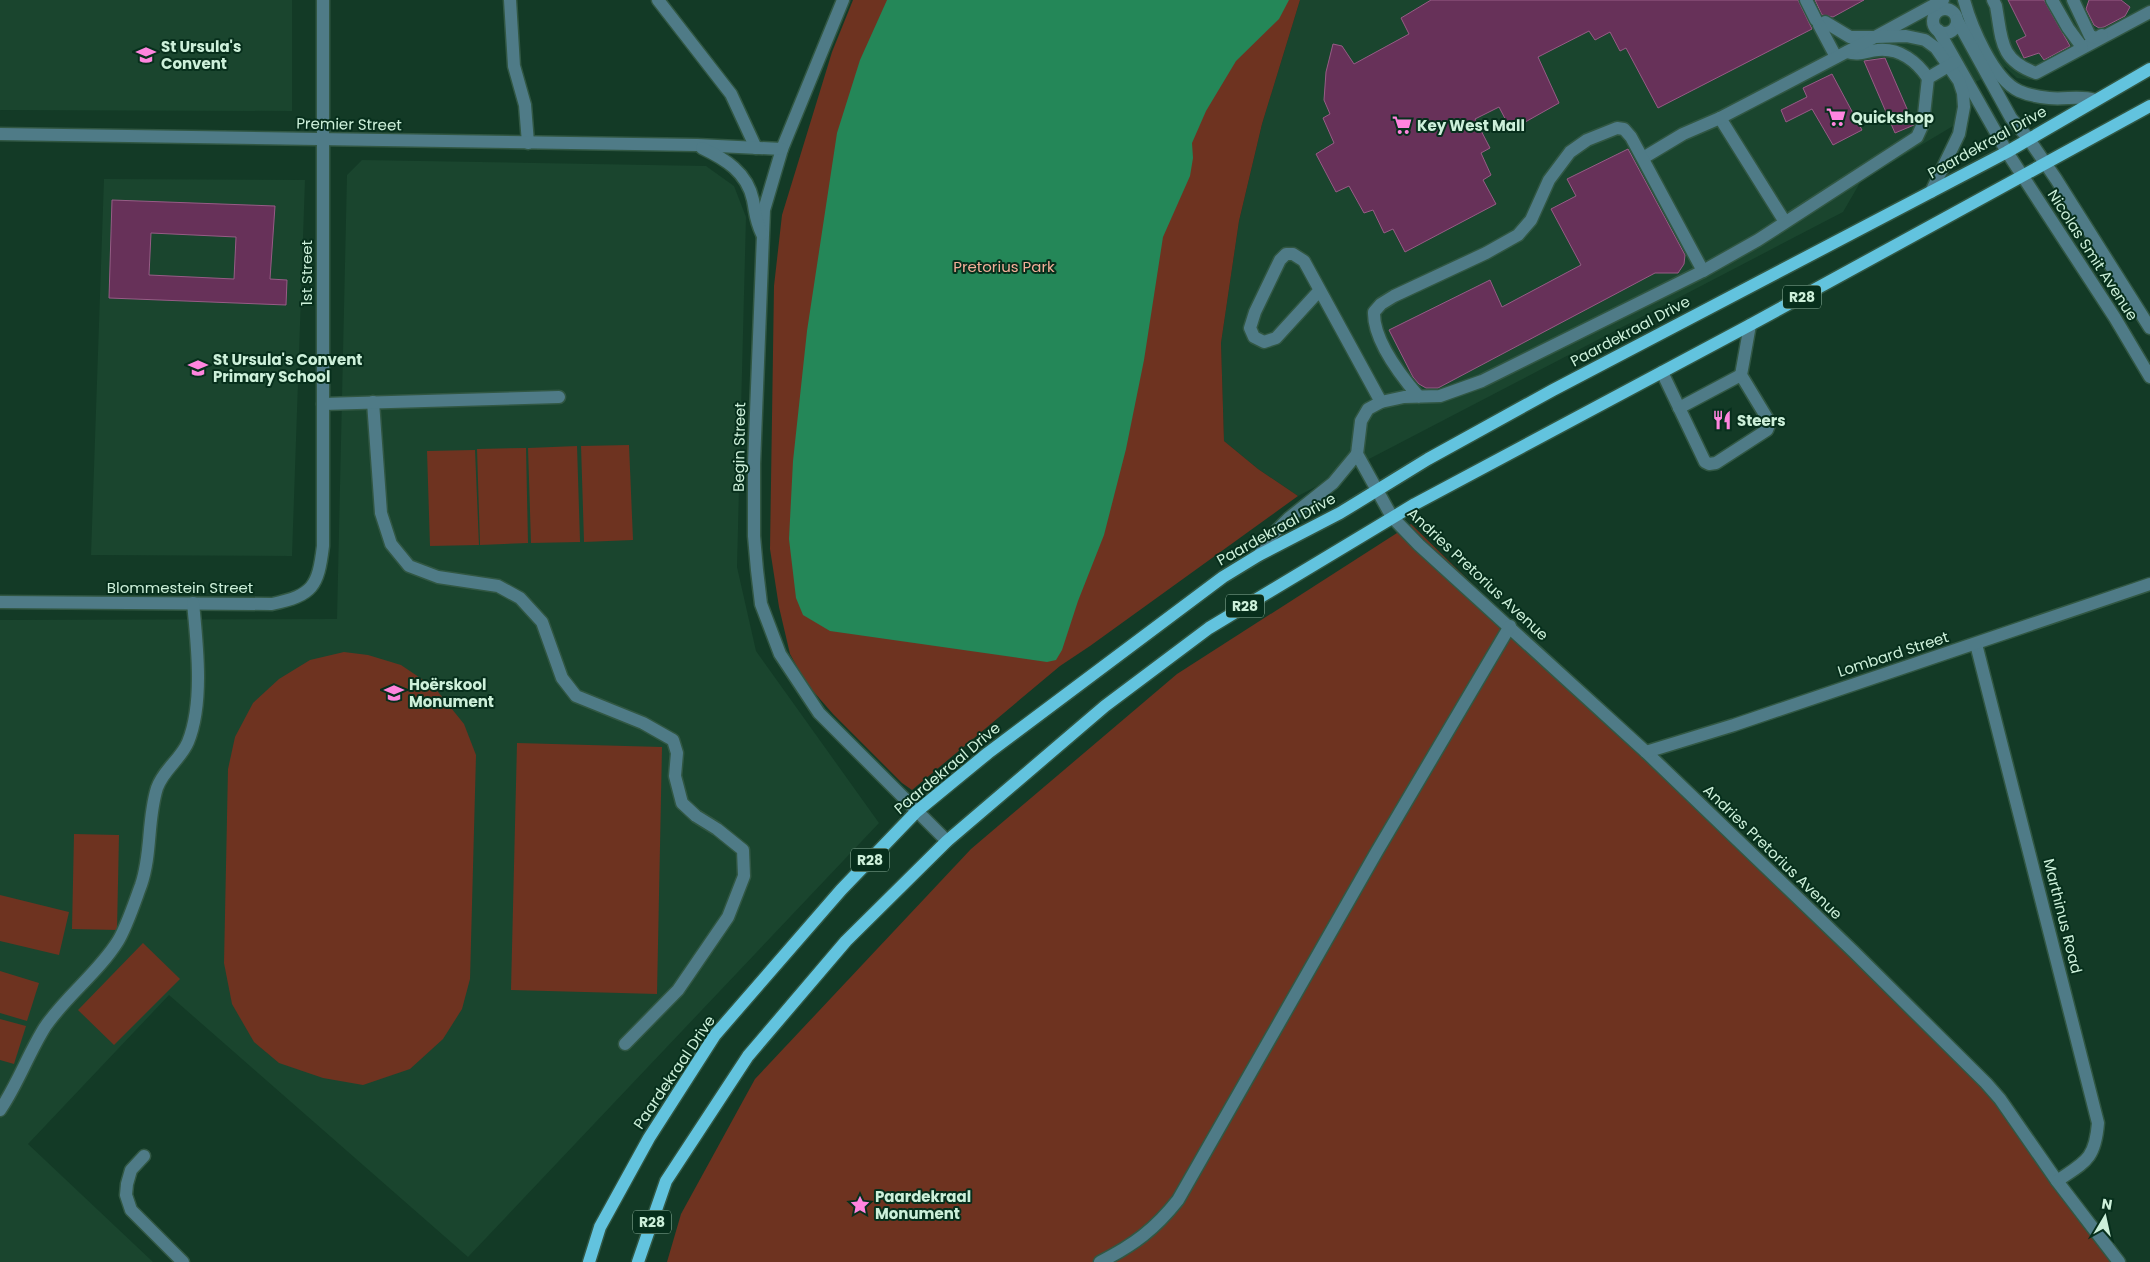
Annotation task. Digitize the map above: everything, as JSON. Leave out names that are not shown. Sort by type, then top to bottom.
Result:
[{"type":"main road","name":"Paardekraal Drive","points":[[589,1262],[600,1227],[649,1138],[715,1035],[841,890],[916,812],[988,752],[1223,577],[1259,555],[1377,492],[1428,459],[1553,390],[2007,152],[2028,138],[2150,69]]},
{"type":"main road","name":"R28","points":[[638,1262],[666,1181],[748,1056],[846,941],[946,841],[1105,706],[1209,628],[1392,517],[1750,325],[2150,106]]},
{"type":"street","name":"1st Street","points":[[323,0],[323,546]]},
{"type":"street","points":[[510,0],[514,66],[525,105],[528,143]]},
{"type":"street","points":[[658,0],[731,94],[756,148]]},
{"type":"street","name":"Begin Street","points":[[843,0],[782,148],[764,210],[754,473],[754,536],[762,604],[780,654],[819,713],[946,841]]},
{"type":"street","points":[[1806,0],[1841,54]]},
{"type":"street","points":[[1964,0],[1970,18],[1991,62],[2006,81],[2018,91],[2050,98],[2086,97],[2095,100]]},
{"type":"street","points":[[2052,0],[2068,28],[2082,47]]},
{"type":"street","points":[[2073,0],[2090,36],[2096,38],[2150,10]]},
{"type":"street","points":[[1997,2],[2003,49],[2022,68],[2036,73],[2150,10]]},
{"type":"street","points":[[1643,158],[1683,134],[1720,118],[1875,37],[1938,13],[1951,11],[1957,20],[1951,31],[1943,32],[1938,13]]},
{"type":"street","points":[[1936,48],[1938,13]]},
{"type":"street","points":[[1931,192],[1953,148],[1963,120],[1964,107],[1963,93],[1952,63],[1938,13]]},
{"type":"street","name":"Nicolas Smit Avenue","points":[[1957,20],[2011,118],[2046,164],[2150,328]]},
{"type":"street","points":[[1820,22],[1850,36],[1906,36],[1925,40],[1952,63]]},
{"type":"street","points":[[1259,555],[1278,529],[1333,483],[1356,454],[1361,421],[1368,409],[1381,402],[1404,397],[1440,396],[1482,381],[1703,271],[1758,240],[1917,137],[1923,124],[1928,78],[1919,66],[1901,54],[1879,50],[1859,54],[1841,54]]},
{"type":"street","points":[[1928,78],[1952,63]]},
{"type":"street","name":"Nicolas Smit Avenue","points":[[1952,63],[2007,152],[2115,318],[2150,377]]},
{"type":"street","points":[[1720,118],[1785,222]]},
{"type":"street","points":[[1419,397],[1392,364],[1374,321],[1374,312],[1381,304],[1486,253],[1518,235],[1531,220],[1549,180],[1570,152],[1587,140],[1610,129],[1624,129],[1631,137],[1703,271]]},
{"type":"street","name":"Premier Street","points":[[0,134],[782,148]]},
{"type":"street","name":"Premier Street","points":[[697,145],[734,166],[744,178],[753,200],[755,217],[764,238]]},
{"type":"street","points":[[1319,291],[1276,338],[1264,342],[1251,333],[1250,328],[1255,312],[1275,269],[1286,254],[1293,254],[1304,261],[1381,402]]},
{"type":"street","points":[[1662,372],[1705,462],[1709,464],[1716,463],[1767,430],[1769,425],[1767,418],[1741,375],[1750,325]]},
{"type":"street","points":[[1679,408],[1741,375]]},
{"type":"street","points":[[323,404],[559,396]]},
{"type":"street","points":[[373,402],[381,513],[390,544],[409,566],[438,577],[498,586],[520,598],[542,622],[562,678],[576,696],[642,723],[673,740],[677,754],[674,776],[682,803],[696,816],[717,829],[743,850],[744,876],[728,918],[678,990],[625,1044]]},
{"type":"street","name":"Andries Pretorius Avenue","points":[[1356,454],[1392,517],[1449,573],[1510,626],[1646,752],[1853,951],[1986,1084],[2119,1262]]},
{"type":"street","name":"Blommestein Street","points":[[0,602],[272,604],[297,598],[312,586],[319,574],[323,546]]},
{"type":"street","name":"Lombard Street","points":[[1646,752],[1734,725],[2150,584]]},
{"type":"street","points":[[0,1110],[9,1097],[29,1052],[46,1025],[119,940],[141,885],[146,869],[152,810],[157,786],[181,754],[188,742],[193,725],[198,683],[193,603]]},
{"type":"street","points":[[1100,1262],[1126,1249],[1151,1231],[1178,1200],[1376,853],[1510,626]]},
{"type":"street","name":"Marthinus Road","points":[[1976,644],[2098,1123],[2096,1142],[2092,1152],[2083,1164],[2057,1181]]},
{"type":"street","points":[[144,1156],[131,1170],[127,1184],[126,1195],[131,1210],[183,1262]]},
{"type":"shaded area","name":"St Ursula's Convent","points":[[0,0],[292,0],[292,111],[0,110]]},
{"type":"shaded area","name":"Pretorius Park","points":[[887,0],[1289,0],[1279,19],[1236,61],[1206,111],[1192,143],[1193,158],[1190,176],[1163,237],[1144,360],[1126,449],[1104,535],[1078,601],[1062,650],[1056,660],[1047,662],[830,631],[803,615],[796,598],[789,539],[793,461],[807,331],[837,133],[860,60]]},
{"type":"shaded area","points":[[1300,0],[2150,0],[2150,18],[2046,75],[2030,80],[2017,78],[2005,67],[1956,92],[1959,108],[1953,126],[1861,181],[1843,212],[1298,496],[1258,469],[1224,441],[1221,343],[1239,221],[1262,124]]},
{"type":"shaded area","name":"Hoërskool Monument","points":[[362,160],[706,166],[734,186],[746,217],[737,567],[756,651],[879,823],[468,1257],[169,995],[28,1144],[153,1262],[0,1262],[0,620],[337,619],[347,175]]},
{"type":"shaded area","name":"St Ursula's Convent Primary School","points":[[104,179],[305,180],[292,556],[91,555]]},
{"type":"green space","name":"Pretorius Park","points":[[853,0],[1300,0],[1262,124],[1239,221],[1221,343],[1224,441],[1258,469],[1298,496],[1060,666],[912,790],[902,783],[833,714],[806,683],[790,654],[779,607],[770,549],[774,286],[782,215],[832,52]]},
{"type":"green space","points":[[629,445],[633,540],[584,542],[581,446]]},
{"type":"green space","points":[[577,446],[580,542],[531,543],[528,448]]},
{"type":"green space","points":[[526,448],[528,543],[480,545],[477,449]]},
{"type":"green space","points":[[475,450],[479,545],[430,546],[427,451]]},
{"type":"green space","points":[[1411,524],[1993,1095],[2116,1262],[667,1262],[681,1214],[755,1079],[971,849],[1177,674]]},
{"type":"green space","points":[[344,652],[368,655],[401,665],[435,688],[464,724],[476,755],[470,979],[462,1009],[443,1039],[410,1069],[363,1085],[323,1078],[279,1063],[254,1042],[232,1004],[224,963],[228,769],[235,737],[253,703],[279,679],[310,660]]},
{"type":"green space","points":[[517,743],[662,747],[657,994],[511,990]]},
{"type":"green space","points":[[74,834],[119,835],[117,930],[72,929]]},
{"type":"green space","points":[[0,895],[69,912],[59,955],[0,941]]},
{"type":"green space","points":[[143,943],[180,979],[114,1045],[78,1010]]},
{"type":"green space","points":[[0,971],[39,983],[27,1021],[0,1013]]},
{"type":"green space","points":[[0,1019],[26,1026],[14,1064],[0,1060]]},
{"type":"building","name":"Key West Mall","points":[[1431,0],[1798,0],[1812,29],[1658,108],[1626,48],[1620,51],[1610,32],[1595,40],[1589,31],[1538,57],[1559,103],[1511,130],[1499,107],[1475,119],[1490,148],[1481,153],[1491,175],[1483,180],[1496,204],[1405,252],[1393,229],[1384,233],[1373,210],[1364,213],[1349,186],[1336,192],[1316,154],[1334,143],[1323,118],[1330,114],[1324,100],[1326,72],[1333,44],[1342,46],[1354,64],[1409,34],[1401,18]]},
{"type":"building","points":[[1815,0],[1864,0],[1833,17],[1822,15]]},
{"type":"building","points":[[2008,0],[2044,0],[2070,46],[2044,60],[2039,53],[2024,58],[2016,41],[2026,36]]},
{"type":"building","points":[[2089,0],[2121,0],[2130,7],[2125,16],[2099,28],[2094,25],[2086,9]]},
{"type":"building","points":[[1885,58],[1914,125],[1895,133],[1864,61]]},
{"type":"building","points":[[1832,74],[1862,130],[1833,145],[1812,109],[1786,122],[1781,110],[1807,97],[1803,88]]},
{"type":"building","points":[[1628,149],[1685,255],[1684,264],[1678,273],[1655,273],[1438,388],[1426,388],[1419,384],[1413,377],[1389,330],[1490,280],[1502,307],[1581,265],[1551,209],[1576,196],[1567,179]]},
{"type":"building","points":[[112,200],[275,206],[270,279],[287,280],[286,305],[109,298]],"holes":[[[151,233],[236,237],[234,279],[149,275]]]},
{"type":"place","name":"St Ursula's Convent","points":[[146,55]]},
{"type":"place","name":"Quickshop","points":[[1836,117]]},
{"type":"place","name":"Key West Mall","points":[[1402,125]]},
{"type":"place","name":"St Ursula's Convent Primary School","points":[[198,368]]},
{"type":"place","name":"Steers","points":[[1722,420]]},
{"type":"place","name":"Hoërskool Monument","points":[[394,693]]},
{"type":"place","name":"Paardekraal Monument","points":[[860,1205]]}]
